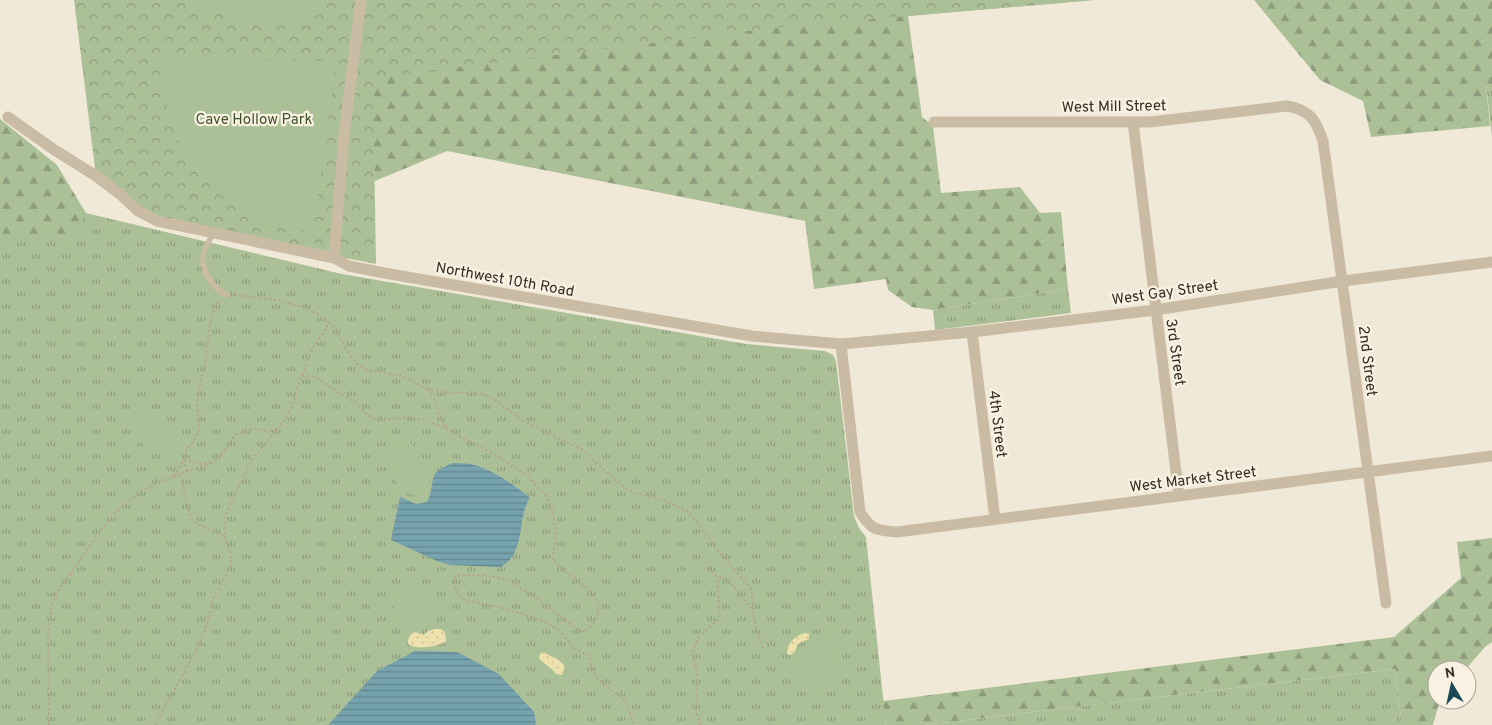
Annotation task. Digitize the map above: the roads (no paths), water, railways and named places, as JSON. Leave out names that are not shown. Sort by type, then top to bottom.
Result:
[{"type":"street","points":[[334,258],[344,134],[361,0]]},
{"type":"street","name":"West Mill Street","points":[[934,122],[1150,122],[1287,106],[1298,108],[1307,113],[1317,124]]},
{"type":"street","name":"Northwest 10th Road","points":[[8,117],[52,149],[96,176],[122,195],[138,211],[157,221],[168,224],[334,258],[349,266],[384,273],[752,336],[841,344]]},
{"type":"street","name":"3rd Street","points":[[1133,122],[1179,496]]},
{"type":"street","name":"2nd Street","points":[[1317,124],[1323,141],[1386,603]]},
{"type":"street","name":"West Gay Street","points":[[841,344],[972,332],[1155,310],[1342,281],[1492,262]]},
{"type":"street","name":"4th Street","points":[[972,332],[995,519]]},
{"type":"street","name":"West Market Street","points":[[841,344],[860,512],[870,526],[881,531],[897,532],[1492,456]]},
{"type":"lane","points":[[213,234],[203,258],[205,267],[212,284],[219,291],[227,295]]},
{"type":"water","points":[[453,463],[470,464],[485,469],[509,482],[530,498],[523,515],[518,545],[514,554],[500,567],[450,565],[391,540],[400,497],[416,504],[427,502],[435,474],[438,470]]},
{"type":"water","points":[[415,651],[457,652],[499,674],[534,712],[536,725],[328,725],[377,671]]},
{"type":"park label","name":"Cave Hollow Park","points":[[254,119]]}]
